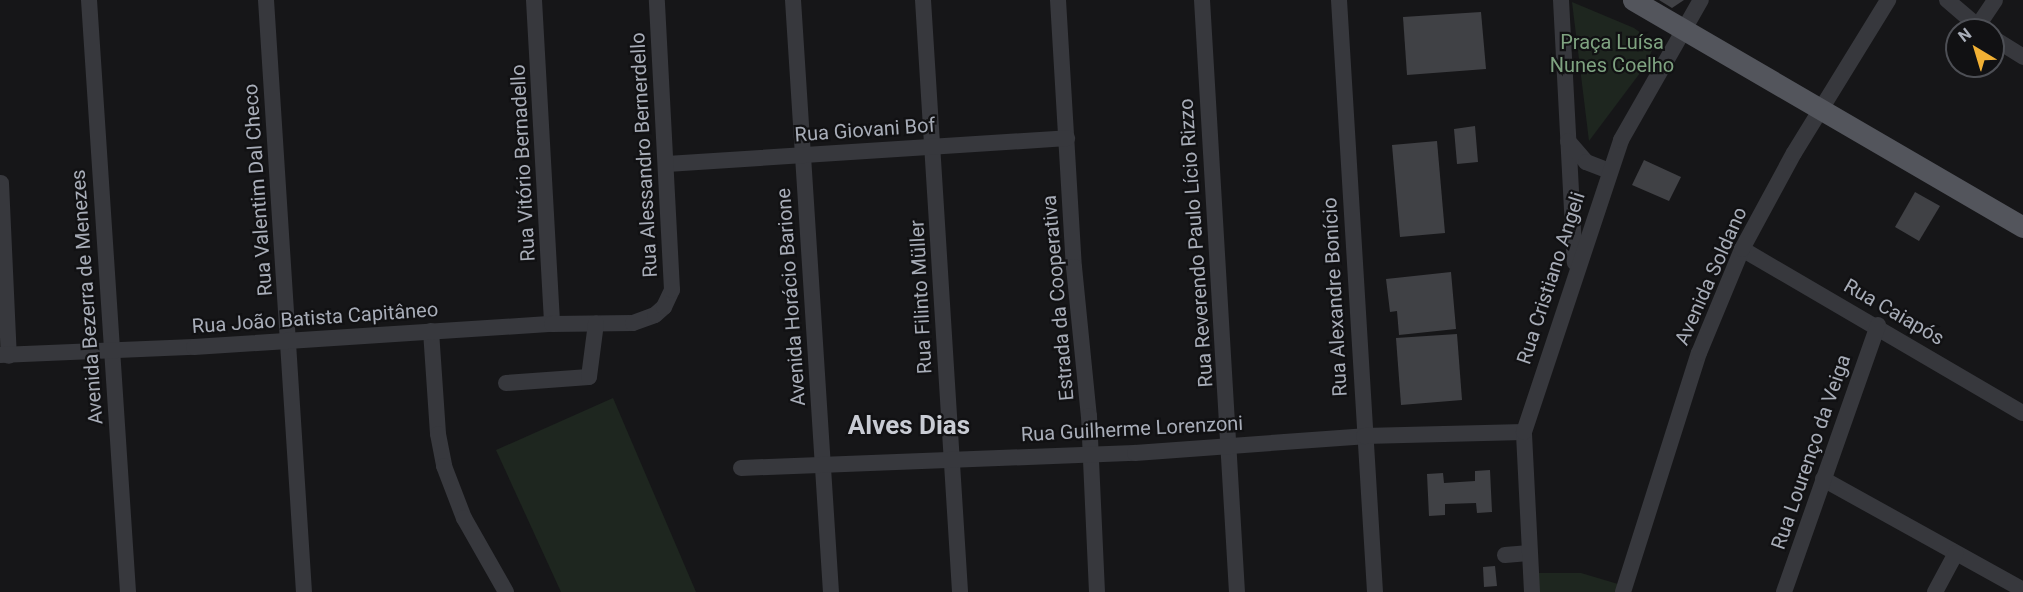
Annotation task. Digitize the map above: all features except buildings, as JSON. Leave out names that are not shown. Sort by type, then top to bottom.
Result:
[{"type":"main road","points":[[1633,0],[2023,227]]},
{"type":"street","name":"Avenida Bezerra de Menezes","points":[[89,0],[128,592]]},
{"type":"street","name":"Rua Valentim Dal Checo","points":[[266,0],[304,592]]},
{"type":"street","name":"Rua Vitório Bernadello","points":[[534,0],[552,324]]},
{"type":"street","name":"Rua Alessandro Bernerdello","points":[[633,323],[655,315],[664,307],[672,290],[657,0]]},
{"type":"street","name":"Avenida Horácio Barione","points":[[793,0],[831,592]]},
{"type":"street","name":"Rua Filinto Müller","points":[[924,0],[960,592]]},
{"type":"street","name":"Estrada da Cooperativa","points":[[1058,0],[1090,453],[1097,592]]},
{"type":"street","name":"Rua Reverendo Paulo Lício Rizzo","points":[[1202,0],[1237,592]]},
{"type":"street","name":"Rua Alexandre Bonício","points":[[1339,0],[1375,592]]},
{"type":"street","points":[[1561,0],[1576,268]]},
{"type":"street","name":"Rua Cristiano Angeli","points":[[1532,592],[1527,553],[1524,432],[1576,268],[1621,140],[1701,0]]},
{"type":"street","name":"Avenida Soldano","points":[[1623,592],[1699,353],[1742,249],[1821,109],[1888,0]]},
{"type":"street","points":[[1947,0],[1968,18]]},
{"type":"street","points":[[1985,18],[1995,0]]},
{"type":"street","points":[[2005,46],[2023,57]]},
{"type":"street","name":"Rua Giovani Bof","points":[[667,164],[1067,138]]},
{"type":"street","points":[[1568,140],[1586,162],[1609,171]]},
{"type":"street","points":[[1,183],[5,356]]},
{"type":"street","name":"Rua Caiapós","points":[[1742,249],[1878,325],[2023,413]]},
{"type":"street","points":[[506,383],[589,377],[596,323]]},
{"type":"street","name":"Rua João Batista Capitâneo","points":[[5,356],[289,342],[552,324],[633,323]]},
{"type":"street","name":"Rua Lourenço da Veiga","points":[[1784,592],[1878,325]]},
{"type":"street","points":[[431,331],[438,434],[444,466],[464,518],[506,592]]},
{"type":"street","name":"Rua Guilherme Lorenzoni","points":[[741,468],[1090,453],[1364,436],[1524,432]]},
{"type":"street","points":[[1823,478],[2023,590]]},
{"type":"street","points":[[1505,555],[1527,553]]},
{"type":"street","points":[[1935,592],[1956,553]]},
{"type":"green space","name":"Praça Luísa Nunes Coelho","points":[[1572,2],[1634,28],[1655,43],[1646,65],[1589,141]]},
{"type":"green space","points":[[613,398],[696,592],[561,592],[496,450]]},
{"type":"green space","points":[[1538,573],[1581,573],[1628,587],[1626,592],[1537,592]]},
{"type":"district","name":"Alves Dias","points":[[909,426]]}]
